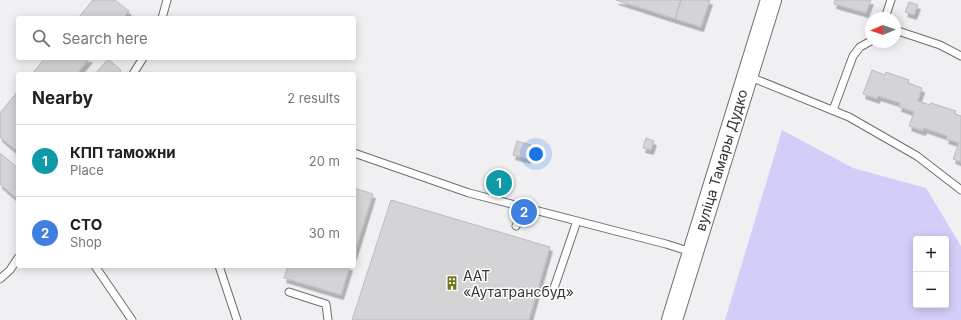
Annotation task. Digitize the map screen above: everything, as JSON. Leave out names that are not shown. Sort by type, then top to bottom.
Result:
[{"type":"street","name":"вуліца Тамары Дудко","points":[[672,320],[694,253],[746,76],[771,0]]},
{"type":"lane","points":[[163,16],[167,0]]},
{"type":"lane","points":[[887,12],[891,0]]},
{"type":"lane","points":[[901,32],[940,45],[961,56]]},
{"type":"lane","points":[[833,110],[853,56],[860,47],[865,44]]},
{"type":"lane","points":[[134,72],[142,60]]},
{"type":"lane","points":[[746,76],[833,110],[867,126],[917,156],[961,190]]},
{"type":"lane","points":[[356,154],[469,193],[666,244],[694,253]]},
{"type":"lane","points":[[516,226],[526,207]]},
{"type":"lane","points":[[554,288],[577,221]]},
{"type":"lane","points":[[0,279],[10,270],[16,261]]},
{"type":"lane","points":[[95,268],[132,320]]},
{"type":"lane","points":[[220,268],[238,320]]},
{"type":"lane","points":[[289,292],[326,304],[328,320]]},
{"type":"shaded area","points":[[782,130],[853,168],[926,188],[961,246],[961,320],[725,320]]},
{"type":"building","points":[[93,0],[115,0],[129,11],[125,16],[80,16]]},
{"type":"building","points":[[616,0],[681,0],[675,19]]},
{"type":"building","points":[[681,0],[710,0],[701,27],[675,19]]},
{"type":"building","points":[[835,0],[871,0],[865,13],[834,4]]},
{"type":"building","points":[[909,2],[918,5],[914,15],[905,12]]},
{"type":"building","points":[[43,60],[88,60],[79,72],[34,72]]},
{"type":"building","points":[[107,60],[121,70],[120,72],[97,72]]},
{"type":"building","points":[[872,70],[885,75],[886,72],[909,80],[908,83],[922,88],[918,101],[930,105],[931,103],[956,111],[955,114],[961,116],[961,162],[953,159],[959,143],[946,139],[947,136],[924,128],[923,131],[909,126],[914,112],[899,107],[900,103],[878,96],[877,99],[863,94]]},
{"type":"building","points":[[16,93],[15,150],[0,137],[0,113]]},
{"type":"building","points":[[646,138],[654,141],[651,150],[643,148]]},
{"type":"building","points":[[517,141],[531,145],[528,159],[513,155]]},
{"type":"building","points":[[0,153],[16,166],[16,198],[0,184]]},
{"type":"building","points":[[494,177],[506,181],[504,188],[492,184]]},
{"type":"building","points":[[356,189],[373,194],[356,249]]},
{"type":"building","name":"ААТ «Аутатрансбуд»","points":[[391,200],[550,247],[529,320],[352,320]]},
{"type":"building","points":[[287,268],[349,268],[341,295],[284,278]]},
{"type":"place","name":"КПП таможни","points":[[499,183]]},
{"type":"place","name":"СТО","points":[[524,212]]},
{"type":"place","name":"ААТ «Аутатрансбуд»","points":[[452,283]]}]
